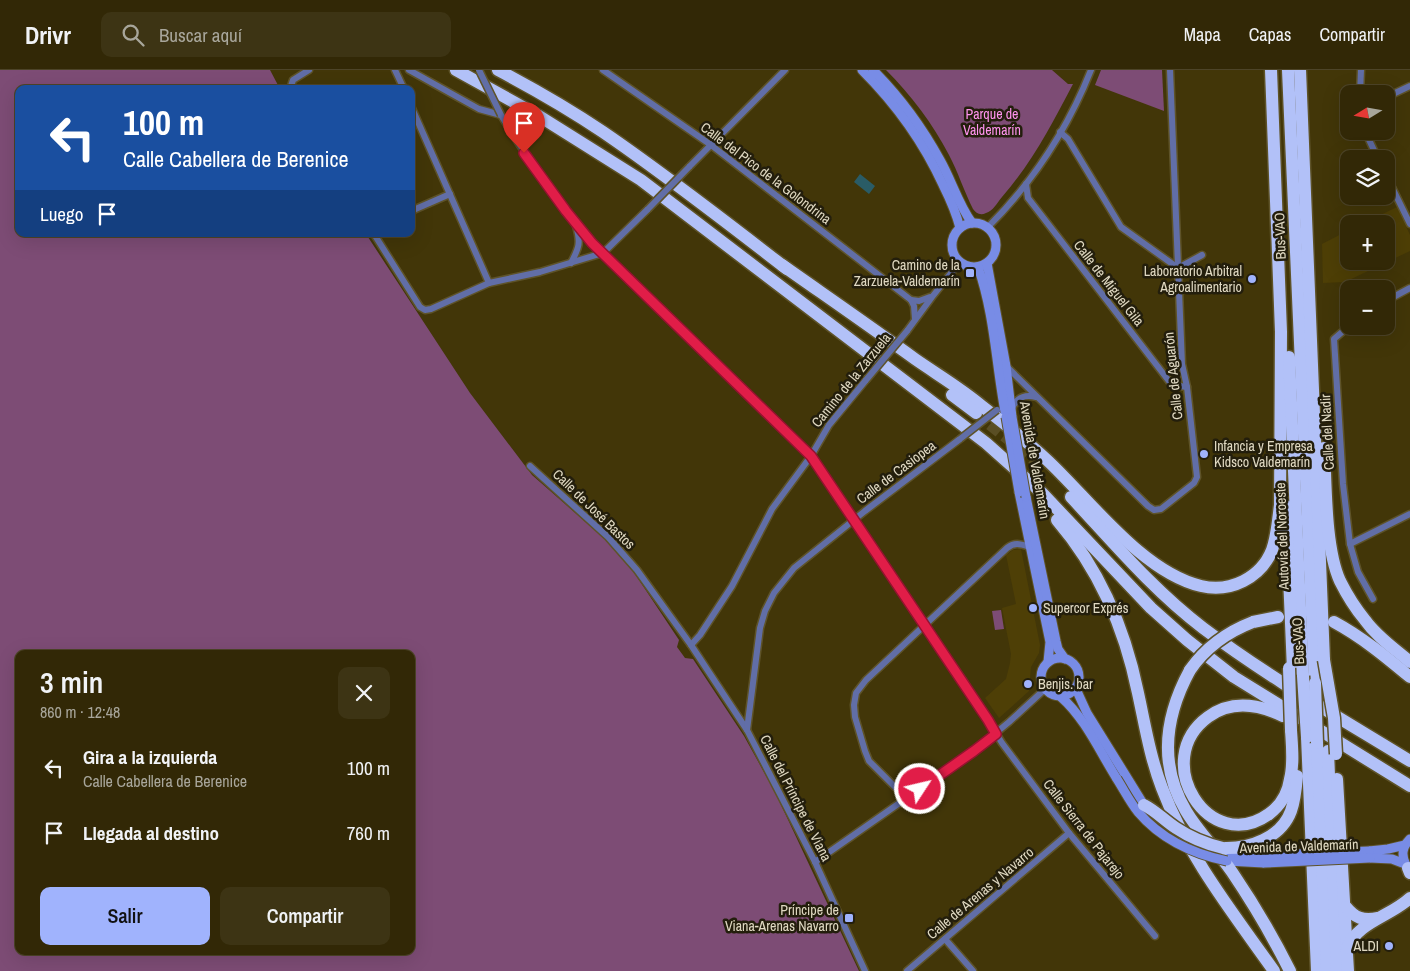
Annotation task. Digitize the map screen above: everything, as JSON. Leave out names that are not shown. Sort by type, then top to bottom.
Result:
[{"type":"highway","points":[[456,70],[539,116],[641,180],[986,444],[1042,493],[1151,608],[1187,640],[1234,677],[1405,783]]},
{"type":"highway","points":[[498,70],[546,96],[602,131],[655,168],[976,413]]},
{"type":"highway","points":[[1271,70],[1290,628],[1295,671],[1293,731],[1290,780],[1282,801],[1272,812],[1251,823],[1235,824],[1214,818],[1203,810],[1187,785],[1183,767],[1187,743],[1194,730],[1205,719],[1220,710],[1233,706],[1252,706],[1268,710],[1405,783]]},
{"type":"highway","name":"Autovía del Noroeste","points":[[1277,70],[1295,671],[1322,746],[1337,971]]},
{"type":"highway","name":"Bus-VAO","points":[[1288,70],[1315,683],[1322,746],[1327,971]]},
{"type":"highway","name":"Autovía del Noroeste","points":[[1300,70],[1324,660],[1317,971]]},
{"type":"highway","points":[[1308,250],[1312,261],[1329,524],[1334,558],[1340,580],[1365,621],[1380,637],[1410,662]]},
{"type":"highway","points":[[782,265],[981,405],[1047,460],[1135,548],[1171,574],[1201,586],[1219,588],[1234,586],[1248,579],[1261,568],[1271,552],[1276,534],[1280,505],[1282,419]]},
{"type":"highway","points":[[986,444],[1062,525],[1080,548],[1097,577],[1114,611],[1126,645],[1153,762],[1175,819],[1206,872],[1274,971]]},
{"type":"highway","points":[[1043,467],[1163,594],[1201,627],[1274,677],[1410,761]]},
{"type":"highway","points":[[1278,617],[1253,622],[1220,638],[1204,652],[1190,670],[1175,701],[1169,725],[1168,751],[1175,786],[1186,810],[1241,886],[1290,971]]},
{"type":"highway","points":[[1334,622],[1354,632],[1410,677]]},
{"type":"highway","points":[[1274,677],[1338,709],[1410,751]]},
{"type":"highway","points":[[1144,805],[1155,810],[1186,834],[1225,854],[1266,839],[1280,827],[1290,813],[1295,796],[1297,776],[1293,731]]},
{"type":"highway","points":[[1322,746],[1346,907],[1348,971]]},
{"type":"highway","points":[[1347,948],[1356,933],[1410,898]]},
{"type":"highway","points":[[1346,907],[1355,916],[1363,919],[1383,917]]},
{"type":"street","points":[[291,85],[293,80],[309,70]]},
{"type":"street","points":[[395,70],[402,85]]},
{"type":"street","points":[[409,70],[480,109],[501,115]]},
{"type":"street","name":"Calle Sierra de Pajarejo","points":[[478,70],[501,115],[524,153],[592,243],[811,456],[924,626],[962,679],[996,734],[1069,833],[1155,936]]},
{"type":"street","name":"Calle del Pico de la Golondrina","points":[[603,70],[711,145],[911,300]]},
{"type":"street","points":[[376,237],[420,307],[425,310],[489,284],[604,253],[785,70]]},
{"type":"street","points":[[862,70],[899,109],[917,136],[934,165],[956,214],[960,228]]},
{"type":"street","points":[[873,70],[905,104],[924,132],[941,161],[963,211],[972,223]]},
{"type":"street","points":[[988,227],[1026,184],[1060,132],[1073,110],[1090,70]]},
{"type":"street","name":"Calle de Aguarón","points":[[1006,366],[1154,510],[1161,509],[1194,483],[1198,477],[1187,388],[1182,364],[1170,70]]},
{"type":"street","points":[[1360,70],[1360,85]]},
{"type":"street","points":[[1395,93],[1410,86]]},
{"type":"street","points":[[415,115],[489,284]]},
{"type":"street","points":[[1060,132],[1068,139],[1121,227],[1178,268],[1202,255]]},
{"type":"street","name":"Calle de Miguel Gila","points":[[1026,184],[1028,198],[1034,207],[1172,385],[1187,388]]},
{"type":"street","points":[[1395,193],[1410,224]]},
{"type":"street","points":[[415,209],[450,194]]},
{"type":"street","points":[[1014,199],[1023,200],[1034,207]]},
{"type":"street","points":[[571,263],[580,239],[575,222]]},
{"type":"street","points":[[972,223],[980,223],[988,227],[995,236],[996,248],[992,259],[983,265],[970,268],[959,263],[954,257],[952,245],[955,234],[960,228],[972,223]]},
{"type":"street","name":"Camino de la Zarzuela","points":[[691,645],[700,635],[732,586],[772,509],[811,456],[829,425],[907,331],[959,263]]},
{"type":"street","name":"Avenida de Valdemarín","points":[[983,265],[1006,366],[1006,410]]},
{"type":"street","name":"Avenida de Valdemarín","points":[[983,265],[983,279],[1023,495],[1058,649],[1066,659]]},
{"type":"street","points":[[1395,296],[1410,288]]},
{"type":"street","points":[[911,300],[919,301],[932,297]]},
{"type":"street","points":[[911,300],[914,306],[915,319]]},
{"type":"street","name":"Calle del Nadir","points":[[1340,334],[1334,339],[1343,484],[1350,544],[1358,572],[1373,599]]},
{"type":"street","points":[[1026,386],[1027,392],[1025,396],[1038,398]]},
{"type":"street","name":"Calle de Casiopea","points":[[747,730],[760,628],[765,611],[774,593],[794,568],[960,439],[1025,396]]},
{"type":"street","name":"Calle de José Bastos","points":[[530,466],[614,543],[637,570],[691,645]]},
{"type":"street","name":"Avenida de Valdemarín","points":[[1023,495],[1030,547],[1050,642],[1048,662]]},
{"type":"street","points":[[1350,544],[1410,514]]},
{"type":"street","points":[[906,798],[869,761],[854,717],[856,693],[866,680],[1007,548],[1017,543],[1030,547]]},
{"type":"street","name":"Calle del Príncipe de Viana","points":[[691,645],[747,730],[815,862],[865,971]]},
{"type":"street","points":[[1076,689],[1061,697],[1045,689],[1042,684],[1041,675],[1048,662],[1066,659],[1075,665],[1079,678],[1076,689],[1079,700],[1144,805]]},
{"type":"street","points":[[815,862],[974,751],[996,734],[1045,689]]},
{"type":"street","name":"Avenida de Valdemarín","points":[[1061,697],[1070,705],[1116,779],[1151,826],[1166,837],[1200,855],[1225,854],[1264,859],[1370,854],[1407,842]]},
{"type":"street","name":"Calle de Arenas y Navarro","points":[[906,971],[1069,833]]},
{"type":"street","points":[[1407,842],[1402,854],[1408,869]]},
{"type":"street","name":"Avenida de Valdemarín","points":[[1370,854],[1392,858],[1408,869]]},
{"type":"street","points":[[945,938],[973,971]]},
{"type":"shaded area","points":[[1397,207],[1410,235],[1410,251],[1395,258],[1395,215],[1381,215]]},
{"type":"shaded area","points":[[1340,235],[1340,270],[1370,270],[1349,280],[1323,283],[1322,244]]},
{"type":"shaded area","points":[[1021,549],[1040,645],[1039,653],[1031,667],[1029,691],[999,718],[985,698],[1006,679],[1010,663],[1011,654],[1002,608],[1016,604],[1006,555],[1013,550]]},
{"type":"green space","points":[[0,70],[270,70],[278,85],[15,85],[15,237],[368,237],[470,393],[532,475],[605,539],[633,571],[679,640],[677,647],[685,658],[693,659],[744,736],[775,792],[859,971],[0,971]]},
{"type":"green space","name":"Parque de Valdemarín","points":[[886,70],[1052,70],[1068,84],[1073,84],[1049,129],[1013,184],[993,209],[980,214],[973,209],[943,143],[929,121],[904,89]]},
{"type":"green space","points":[[1101,70],[1162,70],[1164,111],[1095,85]]},
{"type":"green space","points":[[1001,610],[1004,629],[995,630],[992,611]]},
{"type":"water","points":[[860,174],[875,186],[869,194],[854,182]]},
{"type":"tunnel","points":[[976,413],[1043,467]]},
{"type":"place","name":"Camino de la Zarzuela-Valdemarín","points":[[970,273]]},
{"type":"place","name":"Laboratorio Arbitral Agroalimentario","points":[[1252,279]]},
{"type":"place","name":"Infancia y Empresa Kidsco Valdemarín","points":[[1204,454]]},
{"type":"place","name":"Supercor Exprés","points":[[1033,608]]},
{"type":"place","name":"Benjis. bar","points":[[1028,684]]},
{"type":"place","name":"Príncipe de Viana-Arenas Navarro","points":[[849,918]]},
{"type":"place","name":"ALDI","points":[[1389,946]]},
{"type":"route","points":[[524,153],[592,243],[811,456],[988,720],[996,734],[920,789]]}]
